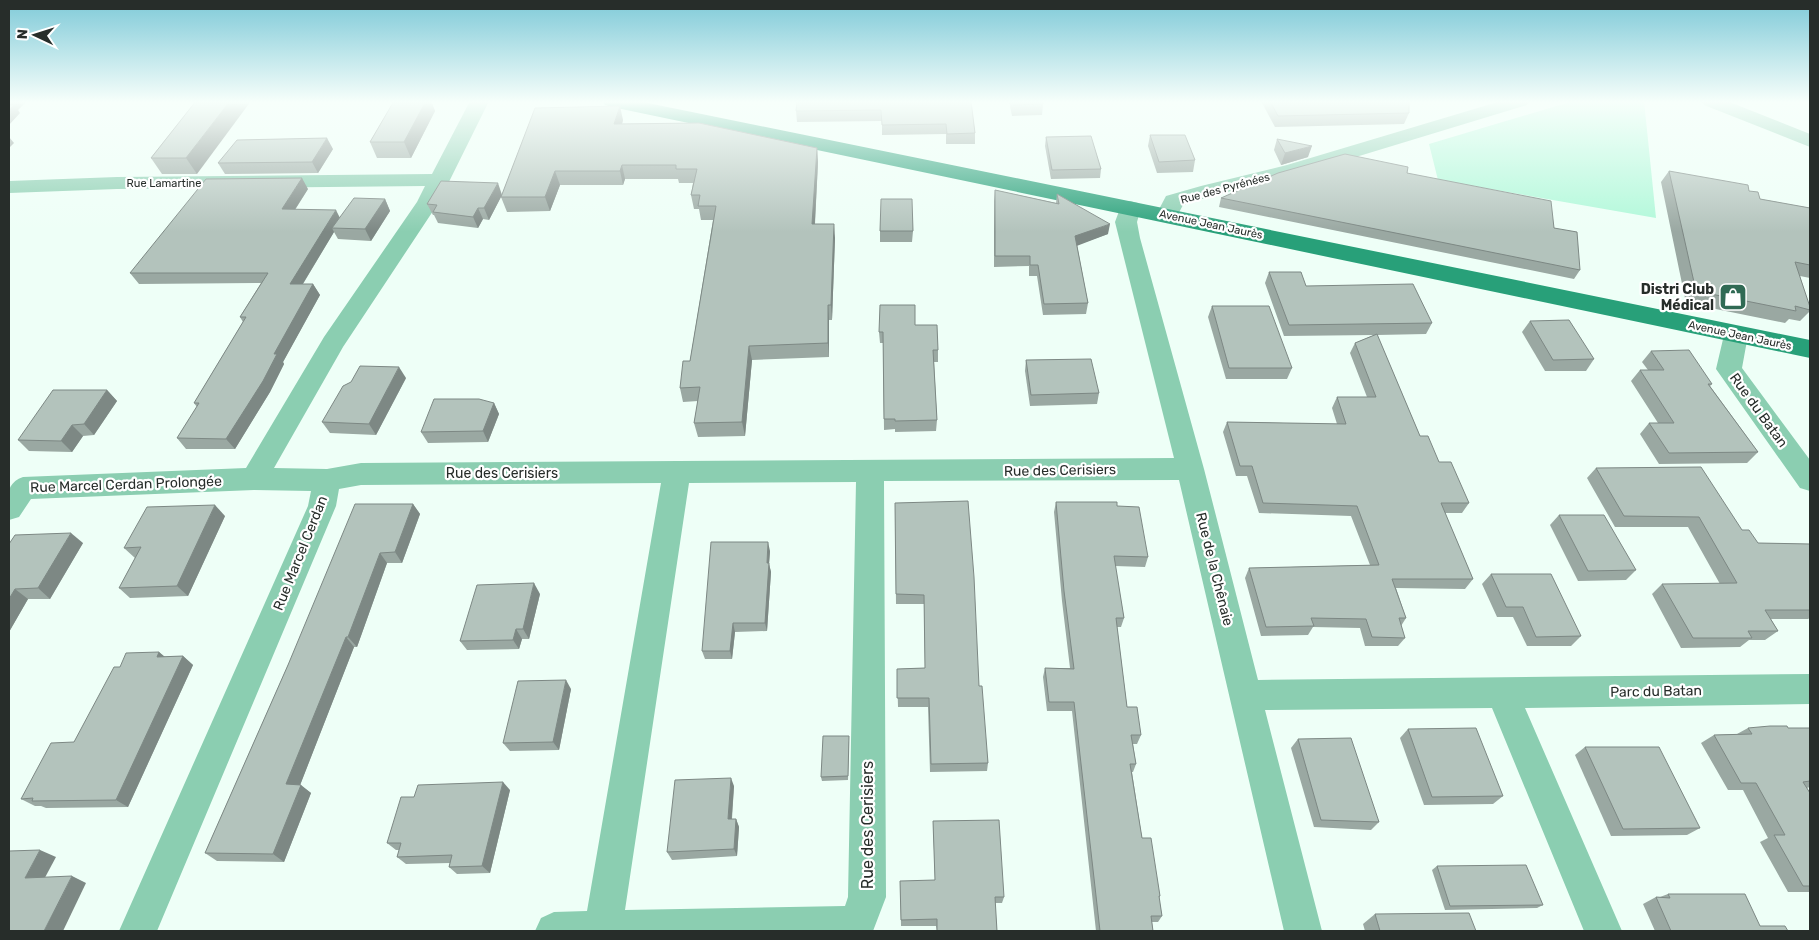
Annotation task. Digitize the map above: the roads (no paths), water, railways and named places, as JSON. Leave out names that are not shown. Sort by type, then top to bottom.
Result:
[{"type":"main road","name":"Avenue Jean Jaurès","points":[[824,145],[1810,349]]},
{"type":"street","points":[[254,479],[333,344],[428,202],[457,145]]},
{"type":"street","name":"Rue des Pyrénées","points":[[1167,215],[1174,201],[1208,190],[1293,170],[1376,145]]},
{"type":"street","name":"Rue Lamartine","points":[[9,187],[117,183],[440,180]]},
{"type":"street","name":"Rue de la Chênaie","points":[[1130,208],[1126,222],[1129,238],[1190,469],[1303,931]]},
{"type":"street","name":"Rue du Batan","points":[[1736,335],[1729,369],[1810,480]]},
{"type":"street","name":"Rue des Cerisiers","points":[[327,480],[361,474],[1190,469]]},
{"type":"street","name":"Rue des Cerisiers","points":[[554,931],[857,925],[867,897],[870,470]]},
{"type":"street","points":[[603,929],[677,472]]},
{"type":"street","name":"Rue Marcel Cerdan","points":[[138,931],[322,506],[327,480],[254,479]]},
{"type":"street","name":"Rue Marcel Cerdan Prolongée","points":[[14,495],[254,479]]},
{"type":"street","name":"Parc du Batan","points":[[1246,695],[1810,689]]},
{"type":"street","points":[[1502,693],[1603,931]]},
{"type":"place","name":"Distri Club Médical","points":[[1733,297]]}]
